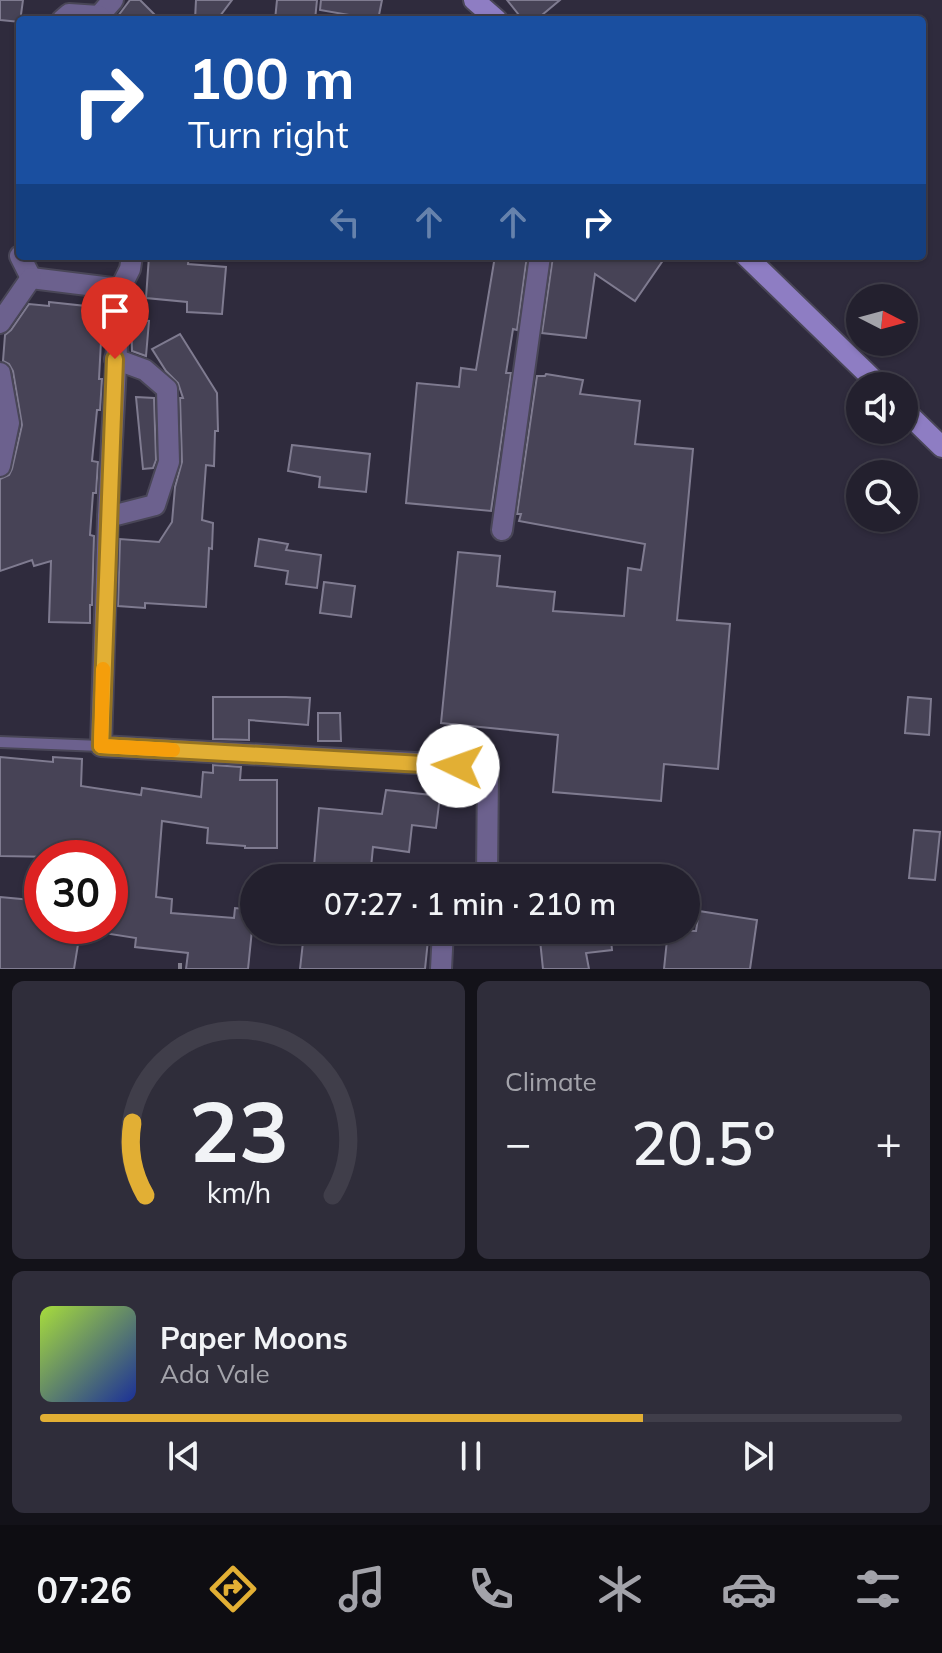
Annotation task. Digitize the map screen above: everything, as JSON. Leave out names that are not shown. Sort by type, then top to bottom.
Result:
[{"type":"main road","points":[[474,0],[492,16]]},
{"type":"main road","points":[[750,260],[866,372]]},
{"type":"main road","points":[[918,424],[942,447]]},
{"type":"street","points":[[22,260],[31,278]]},
{"type":"street","points":[[131,260],[120,289],[115,359],[101,746],[488,767],[487,864]]},
{"type":"street","points":[[502,530],[539,260]]},
{"type":"street","points":[[31,278],[120,289]]},
{"type":"street","points":[[0,323],[31,278]]},
{"type":"street","points":[[108,517],[155,505],[169,462],[167,389],[145,370],[115,359]]},
{"type":"street","points":[[0,373],[9,423],[0,466]]},
{"type":"street","points":[[441,969],[442,944]]},
{"type":"lane","points":[[0,742],[101,746]]},
{"type":"path","points":[[180,959],[180,969]]},
{"type":"building","points":[[0,0],[23,0],[21,16],[16,16],[16,22],[0,20]]},
{"type":"building","points":[[130,0],[140,0],[156,16],[118,16]]},
{"type":"building","points":[[196,0],[232,0],[220,16],[195,16]]},
{"type":"building","points":[[277,0],[317,0],[315,16],[275,16]]},
{"type":"building","points":[[321,0],[382,0],[379,16],[355,16],[320,10]]},
{"type":"building","points":[[507,0],[560,0],[541,16],[520,16]]},
{"type":"building","points":[[149,260],[188,260],[188,264],[226,267],[222,314],[187,312],[187,302],[146,298]]},
{"type":"building","points":[[494,260],[526,260],[517,330],[513,329],[506,373],[511,373],[491,511],[406,503],[417,383],[459,387],[461,368],[476,370]]},
{"type":"building","points":[[552,260],[663,260],[635,301],[595,274],[586,338],[542,333]]},
{"type":"building","points":[[49,302],[95,307],[94,315],[106,317],[104,341],[101,341],[100,410],[97,410],[92,461],[98,462],[90,535],[94,536],[90,623],[49,622],[51,561],[34,566],[32,560],[0,571],[0,479],[9,475],[12,469],[22,425],[13,371],[3,361],[5,335],[29,304],[49,306]]},
{"type":"building","points":[[131,319],[149,321],[146,356],[132,351]]},
{"type":"building","points":[[180,334],[217,393],[218,431],[215,431],[214,466],[206,465],[202,520],[213,523],[206,607],[145,603],[145,608],[118,606],[120,539],[159,542],[172,522],[175,487],[182,462],[180,398],[183,398],[178,383],[152,349]]},
{"type":"building","points":[[546,374],[583,380],[580,394],[640,401],[635,444],[693,449],[677,620],[730,624],[718,769],[664,764],[661,801],[553,792],[558,735],[441,723],[458,552],[500,556],[497,586],[555,592],[553,611],[624,616],[628,568],[641,570],[645,544],[519,521],[521,514],[517,514],[537,376]]},
{"type":"building","points":[[136,397],[154,398],[156,460],[153,468],[143,469]]},
{"type":"building","points":[[292,445],[370,454],[366,492],[319,487],[320,477],[288,471]]},
{"type":"building","points":[[259,539],[288,544],[286,550],[321,555],[317,588],[286,584],[288,571],[255,566]]},
{"type":"building","points":[[324,582],[355,586],[351,617],[320,613]]},
{"type":"building","points":[[213,697],[310,698],[308,725],[249,720],[249,740],[213,739]]},
{"type":"building","points":[[908,697],[931,699],[929,735],[905,733]]},
{"type":"building","points":[[318,713],[340,713],[341,741],[318,741]]},
{"type":"building","points":[[0,757],[53,762],[53,757],[82,759],[81,786],[141,795],[142,788],[201,797],[203,772],[213,773],[213,765],[241,767],[240,780],[277,780],[277,848],[207,843],[208,828],[162,821],[156,897],[172,899],[171,913],[234,918],[235,908],[240,909],[240,944],[251,944],[248,969],[186,969],[188,953],[135,947],[136,938],[128,937],[128,840],[24,840],[24,856],[0,856]]},
{"type":"building","points":[[386,790],[440,796],[436,828],[412,825],[409,852],[373,847],[371,864],[314,864],[319,808],[382,814]]},
{"type":"building","points":[[914,830],[940,832],[935,880],[909,878]]},
{"type":"building","points":[[0,897],[24,899],[24,944],[78,944],[74,969],[0,969]]},
{"type":"building","points":[[700,911],[757,920],[750,969],[664,969],[667,944],[700,944]]},
{"type":"building","points":[[303,944],[428,944],[425,969],[300,969]]},
{"type":"building","points":[[540,944],[611,944],[612,950],[586,953],[589,969],[543,969]]},
{"type":"slow traffic","points":[[103,669],[101,746],[173,750]]},
{"type":"route","points":[[115,359],[101,746],[458,766]]}]
